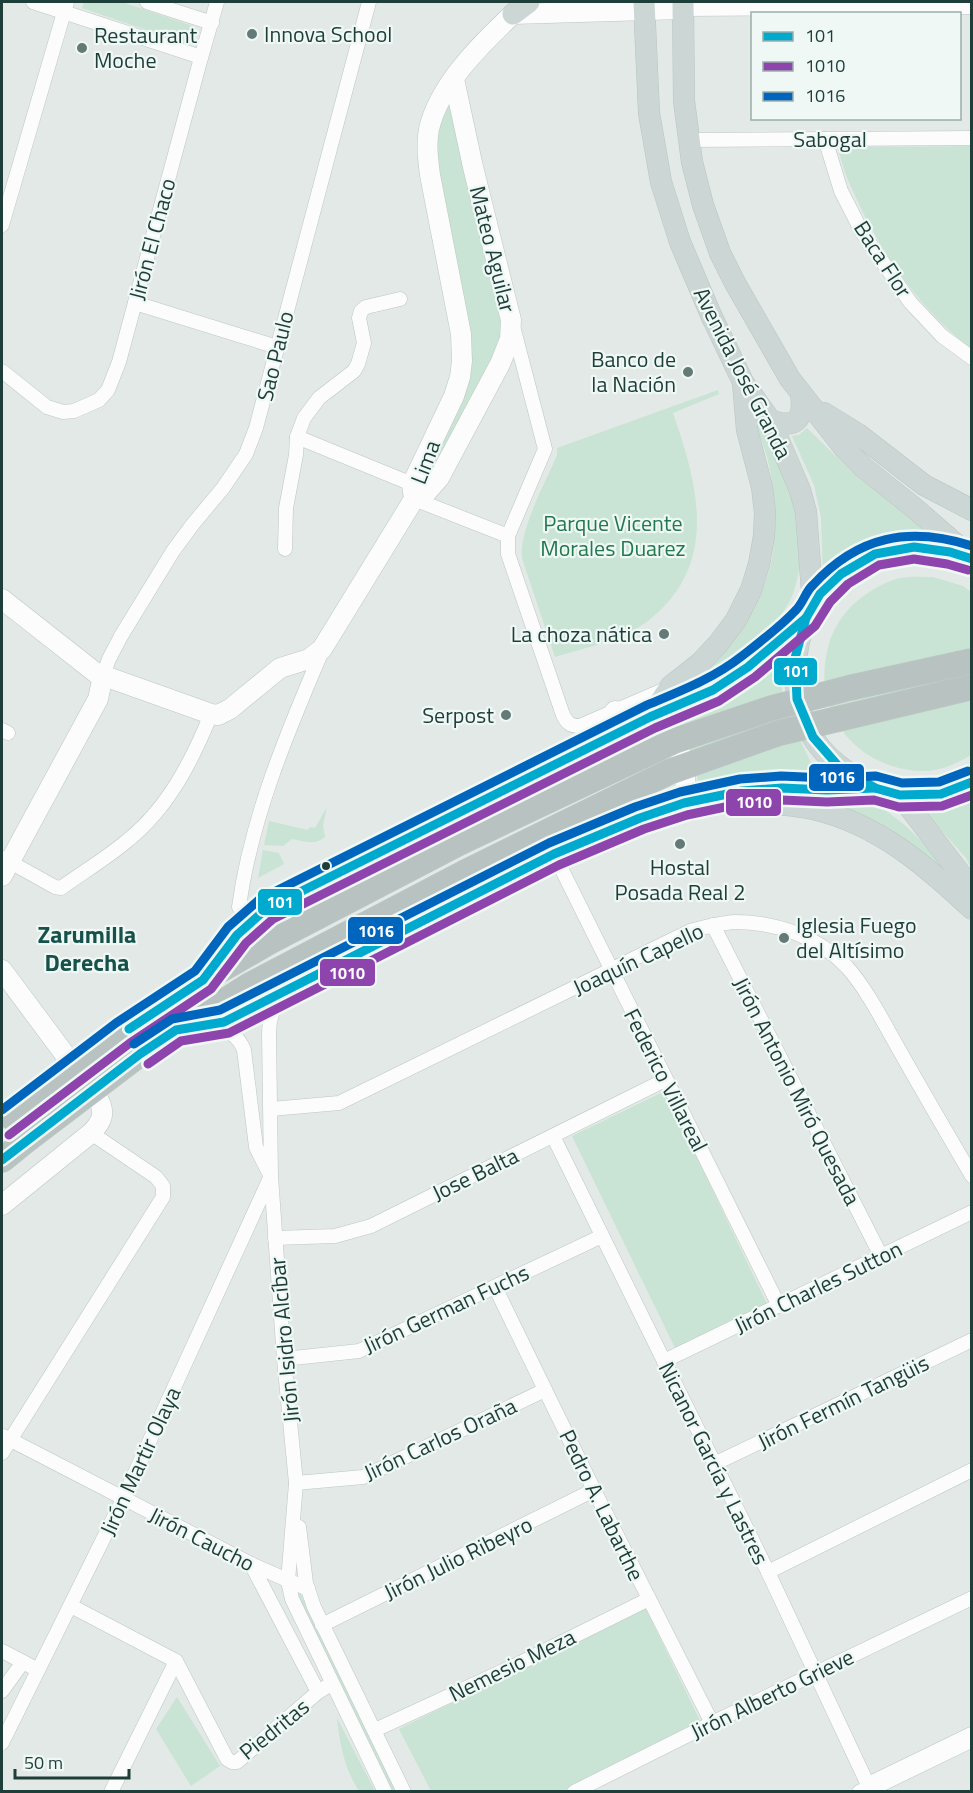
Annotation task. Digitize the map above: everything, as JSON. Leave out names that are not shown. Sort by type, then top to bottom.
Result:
[{"type":"highway","points":[[6,1122],[123,1033],[203,980],[268,942],[461,842],[674,741],[772,708],[849,688],[972,661]]},
{"type":"highway","points":[[2,1160],[140,1054],[250,985],[464,873],[669,772],[779,733],[972,687]]},
{"type":"highway","points":[[203,980],[237,935],[266,909],[650,717]]},
{"type":"highway","points":[[176,1030],[224,1022],[285,991]]},
{"type":"main road","name":"Avenida José Granda","points":[[644,5],[649,113],[661,182],[688,263],[743,382],[770,420],[787,457],[806,512],[809,612]]},
{"type":"main road","name":"Avenida José Granda","points":[[682,5],[684,101],[689,140],[703,205],[720,253],[766,340],[806,400],[845,448],[863,467],[972,558]]},
{"type":"main road","points":[[650,717],[671,686],[699,664],[718,644],[741,610],[751,590],[759,564],[765,513],[756,459],[747,430],[743,382]]},
{"type":"main road","points":[[770,420],[782,425],[793,423],[800,418],[806,400],[871,444],[924,485],[972,510]]},
{"type":"main road","points":[[972,558],[914,547],[875,554],[841,574],[820,594],[809,612],[795,658],[797,699],[813,737],[840,768],[875,788],[900,795],[940,794],[972,782]]},
{"type":"main road","points":[[900,795],[972,889]]},
{"type":"main road","points":[[684,802],[780,805],[814,810],[848,821],[872,831],[911,855],[972,909]]},
{"type":"street","points":[[33,2],[65,6],[201,57]]},
{"type":"street","points":[[147,2],[212,23]]},
{"type":"street","name":"Jirón El Chaco","points":[[2,371],[47,407],[59,412],[74,411],[97,402],[108,390],[119,362],[201,57],[218,2]]},
{"type":"street","name":"Sao Paulo","points":[[103,676],[109,659],[173,551],[224,488],[246,454],[256,428],[369,2]]},
{"type":"street","points":[[521,8],[644,5],[972,7]]},
{"type":"street","points":[[2,225],[65,6]]},
{"type":"street","name":"Lima","points":[[239,907],[251,848],[266,796],[294,717],[322,649],[413,492],[460,377],[461,334],[430,175],[427,150],[429,129],[437,104],[454,80],[483,45],[521,8]]},
{"type":"street","name":"Mateo Aguilar","points":[[413,492],[424,495],[432,488],[445,468],[500,364],[510,339],[511,320],[454,80]]},
{"type":"street","name":"Sabogal","points":[[689,140],[972,138]]},
{"type":"street","name":"Baca Flor","points":[[825,139],[841,191],[862,232],[910,302],[942,336],[972,358]]},
{"type":"street","points":[[285,549],[286,508],[297,437],[304,418],[319,398],[354,371],[358,364],[364,343],[359,318],[361,310],[400,299]]},
{"type":"street","points":[[135,303],[277,347]]},
{"type":"street","points":[[511,320],[545,449],[508,536],[509,560],[543,662],[567,722],[572,726],[580,726],[671,686]]},
{"type":"street","points":[[297,437],[508,536]]},
{"type":"street","points":[[2,599],[82,664],[103,676],[211,714],[218,715],[230,709],[280,668],[309,659],[322,649]]},
{"type":"street","points":[[650,717],[713,690],[748,667],[809,612]]},
{"type":"street","points":[[103,676],[98,699],[4,865],[55,887],[61,888],[123,845],[148,822],[188,766],[211,714]]},
{"type":"street","points":[[615,711],[650,717],[665,729],[677,745],[684,763],[687,783],[684,802]]},
{"type":"street","points":[[285,991],[554,854],[684,802],[742,791],[782,788],[827,790],[875,788]]},
{"type":"street","name":"Federico Villareal","points":[[554,854],[778,1306]]},
{"type":"street","name":"Joaquín Capello","points":[[271,1109],[339,1103],[690,931],[736,922],[788,930],[807,937],[847,967],[880,1016],[972,1176]]},
{"type":"street","name":"Jirón Antonio Miró Quesada","points":[[713,925],[881,1256]]},
{"type":"street","points":[[2,970],[100,1102],[102,1118],[98,1127],[2,1205]]},
{"type":"street","name":"Jirón Isidro Alcíbar","points":[[285,991],[274,1006],[269,1020],[271,1176],[284,1359],[296,1483],[288,1581],[292,1599],[331,1684],[385,1791]]},
{"type":"street","name":"Jirón Isidro Alcíbar","points":[[202,1026],[229,1032],[240,1040],[244,1050],[256,1147],[271,1176]]},
{"type":"street","name":"Jose Balta","points":[[275,1238],[335,1236],[371,1226],[665,1080]]},
{"type":"street","points":[[2,1453],[5,1437],[163,1197],[163,1185],[156,1177],[91,1133]]},
{"type":"street","name":"Nicanor García y Lastres","points":[[553,1136],[768,1572],[866,1790]]},
{"type":"street","name":"Jirón Martir Olaya","points":[[2,1743],[123,1499],[271,1176]]},
{"type":"street","name":"Jirón Charles Sutton","points":[[664,1361],[972,1212]]},
{"type":"street","name":"Jirón German Fuchs","points":[[284,1359],[359,1351],[602,1236]]},
{"type":"street","name":"Pedro A. Labarthe","points":[[495,1287],[594,1491],[712,1722]]},
{"type":"street","name":"Jirón Fermín Tangüis","points":[[714,1464],[972,1340]]},
{"type":"street","name":"Jirón Carlos Oraña","points":[[296,1483],[363,1477],[545,1390]]},
{"type":"street","name":"Jirón Caucho","points":[[5,1437],[251,1564],[308,1589]]},
{"type":"street","points":[[768,1572],[972,1470]]},
{"type":"street","name":"Jirón Julio Ribeyro","points":[[322,1625],[594,1491]]},
{"type":"street","name":"Jirón Isidro Alcíbar","points":[[296,1504],[308,1589],[322,1625],[404,1791]]},
{"type":"street","points":[[251,1564],[318,1692]]},
{"type":"street","name":"Jirón Alberto Grieve","points":[[574,1791],[712,1722],[972,1598]]},
{"type":"street","name":"Nemesio Meza","points":[[375,1730],[518,1664],[649,1599]]},
{"type":"street","points":[[71,1606],[176,1661],[111,1791]]},
{"type":"street","points":[[2,1651],[38,1670]]},
{"type":"street","name":"Piedritas","points":[[176,1661],[227,1759],[232,1762],[237,1762],[318,1692],[331,1684]]},
{"type":"street","points":[[2,1691],[22,1662]]},
{"type":"street","points":[[866,1790],[972,1737]]},
{"type":"green space","points":[[84,2],[122,2],[196,27],[190,45],[82,8]]},
{"type":"green space","points":[[449,100],[504,334],[431,487],[423,483],[464,393],[434,169],[436,136]]},
{"type":"green space","points":[[971,146],[971,349],[935,316],[888,257],[863,213],[837,147]]},
{"type":"green space","name":"Parque Vicente Morales Duarez","points":[[718,390],[719,394],[673,413],[688,460],[696,509],[696,533],[692,557],[684,580],[669,601],[639,627],[625,635],[555,657],[522,558],[522,546],[529,520],[557,455],[557,448]]},
{"type":"green space","points":[[748,405],[772,447],[791,494],[800,544],[799,568],[794,591],[787,606],[765,633],[735,658],[690,684],[756,601],[770,568],[775,530],[771,474],[763,444]]},
{"type":"green space","points":[[807,428],[852,472],[929,532],[893,537],[859,549],[823,572],[821,517],[814,485],[792,436],[799,435]]},
{"type":"green space","points":[[933,577],[963,586],[971,592],[971,755],[947,767],[920,771],[897,768],[877,760],[859,748],[845,734],[834,716],[827,696],[824,675],[827,652],[834,631],[841,618],[856,602],[877,587],[900,578]]},
{"type":"green space","points":[[780,652],[782,690],[789,716],[812,765],[830,781],[760,773],[699,787],[678,718],[724,696]]},
{"type":"green space","points":[[798,795],[852,799],[885,810],[906,826],[936,856],[958,895]]},
{"type":"green space","points":[[971,801],[971,868],[966,858],[926,813],[953,808]]},
{"type":"green space","points":[[327,807],[323,825],[325,837],[321,840],[309,842],[292,839],[283,846],[264,845],[269,821],[308,830],[310,827],[315,828]]},
{"type":"green space","points":[[263,850],[279,853],[284,864],[258,878]]},
{"type":"green space","points":[[665,1091],[767,1304],[676,1350],[572,1136]]},
{"type":"green space","points":[[300,1591],[397,1791],[393,1791],[298,1598],[297,1594]]},
{"type":"green space","points":[[645,1607],[701,1723],[561,1792],[431,1791],[399,1729]]},
{"type":"green space","points":[[177,1697],[220,1766],[191,1786],[156,1729]]},
{"type":"green space","points":[[337,1718],[375,1791],[359,1791],[354,1782],[344,1756]]},
{"type":"transit line","name":"1016","points":[[2,1110],[116,1023],[195,971],[228,927],[260,899],[645,706],[719,672],[783,623],[798,608],[810,588],[830,568],[848,555],[866,546],[906,537],[927,537],[972,546]]},
{"type":"transit line","name":"101","points":[[972,559],[950,552],[914,547],[875,554],[841,574],[820,594],[806,618],[795,658],[797,699],[813,737],[840,768],[875,788],[900,795],[941,794],[972,782]]},
{"type":"transit line","name":"1010","points":[[9,1135],[130,1043],[211,989],[246,943],[273,919],[655,728],[719,701],[755,677],[815,626],[830,602],[848,584],[879,565],[914,559],[968,570]]},
{"type":"transit line","name":"101","points":[[129,1029],[203,980],[237,935],[266,909],[650,717],[713,690],[748,667],[806,618]]},
{"type":"transit line","name":"1016","points":[[134,1044],[172,1019],[220,1010],[549,843],[635,807],[680,792],[740,779],[781,776],[827,778],[876,776],[902,783],[939,782],[968,771]]},
{"type":"transit line","name":"101","points":[[2,1160],[140,1054],[176,1030],[224,1022],[554,854],[640,818],[684,803],[742,791],[782,788],[827,790],[875,788]]},
{"type":"transit line","name":"1010","points":[[148,1064],[181,1041],[229,1033],[559,865],[644,829],[687,815],[744,803],[782,800],[827,802],[874,800],[899,807],[942,806],[972,795]]},
{"type":"place","name":"Innova School","points":[[252,34]]},
{"type":"place","name":"Restaurant Moche","points":[[82,48]]},
{"type":"place","name":"Banco de la Nación","points":[[688,372]]},
{"type":"place","name":"La choza nática","points":[[664,634]]},
{"type":"place","name":"Serpost","points":[[506,715]]},
{"type":"place","name":"Hostal Posada Real 2","points":[[680,844]]},
{"type":"place","name":"Iglesia Fuego del Altísimo","points":[[784,938]]},
{"type":"district","name":"Zarumilla Derecha","points":[[87,948]]}]
